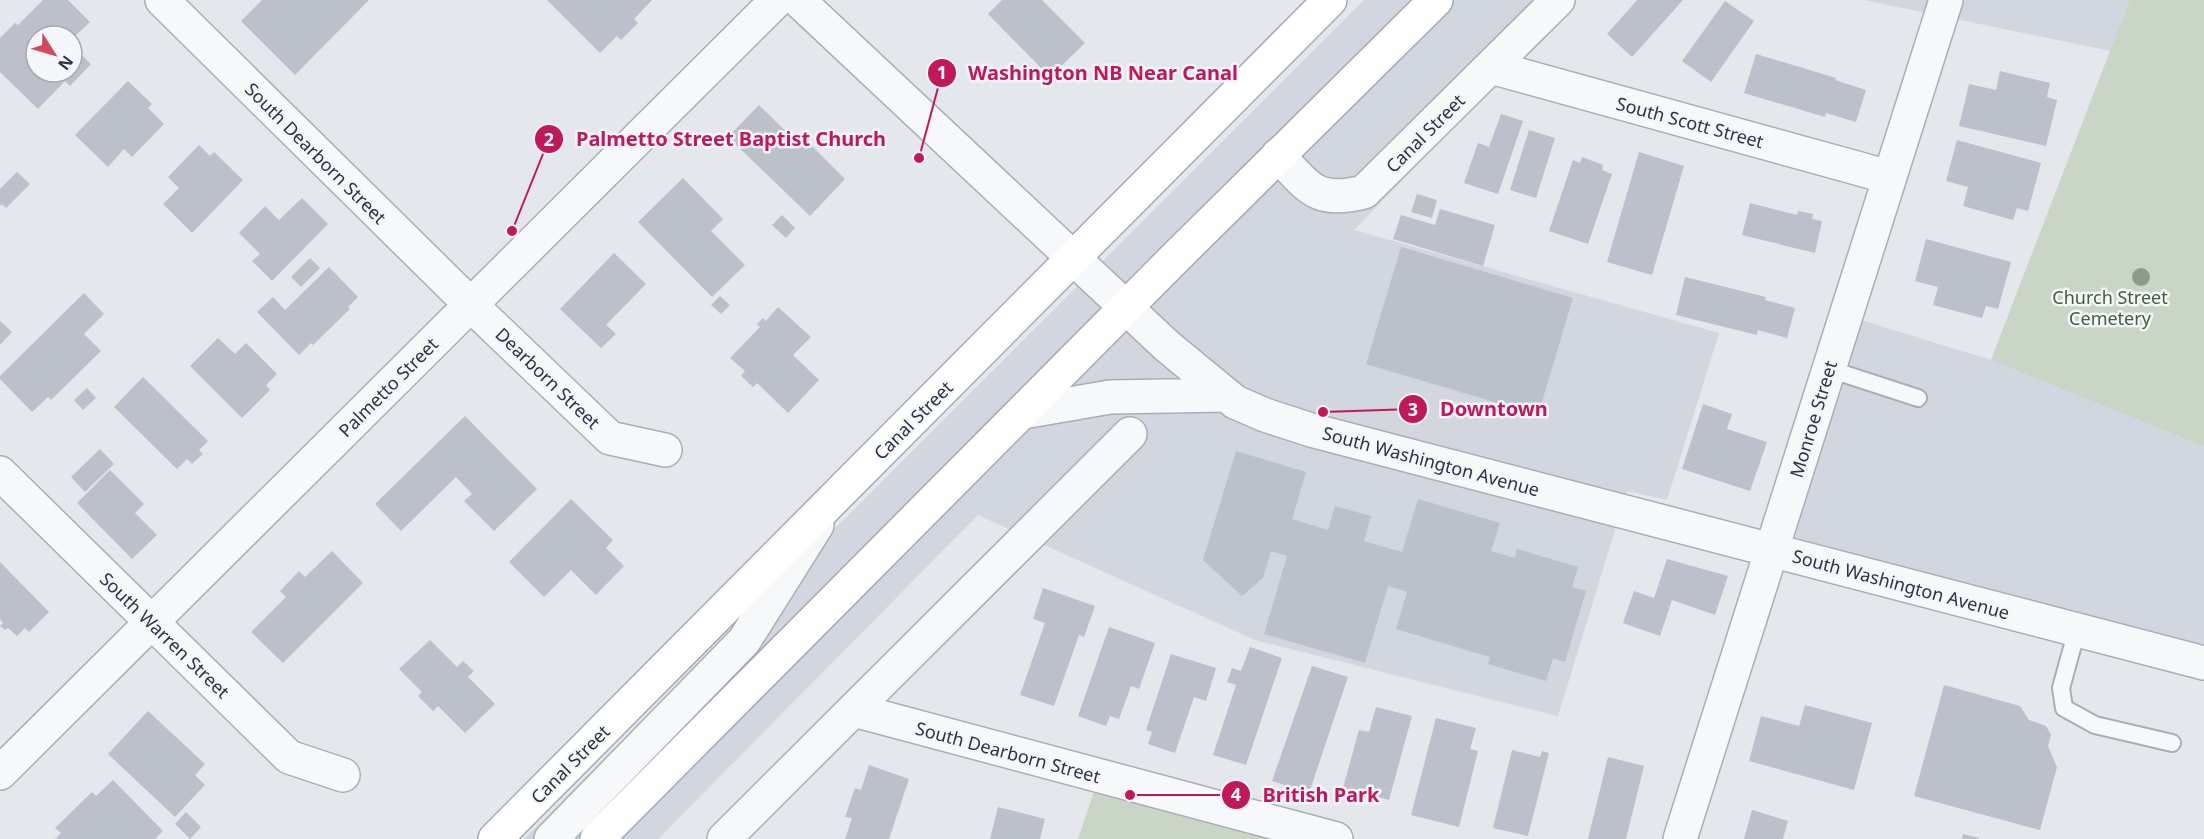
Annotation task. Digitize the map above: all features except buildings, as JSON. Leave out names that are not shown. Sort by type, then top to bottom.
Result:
[{"type":"main road","name":"Canal Street","points":[[495,839],[1330,0]]},
{"type":"main road","points":[[597,839],[1278,155],[1436,0]]},
{"type":"street","name":"South Dearborn Street","points":[[162,0],[471,305]]},
{"type":"street","name":"Palmetto Street","points":[[0,774],[777,0]]},
{"type":"street","name":"South Washington Avenue","points":[[798,0],[1125,308],[1225,395],[1248,409],[1311,430],[2204,663]]},
{"type":"street","name":"Canal Street","points":[[1278,155],[1308,188],[1338,199],[1364,192],[1558,0]]},
{"type":"street","name":"Monroe Street","points":[[1680,839],[1946,0]]},
{"type":"street","name":"South Scott Street","points":[[1491,67],[1889,177]]},
{"type":"street","name":"Dearborn Street","points":[[471,305],[610,438],[665,450]]},
{"type":"street","points":[[1023,412],[1110,397],[1225,395]]},
{"type":"street","points":[[724,839],[1130,434]]},
{"type":"street","name":"South Warren Street","points":[[0,473],[289,756],[343,775]]},
{"type":"street","points":[[551,839],[744,641],[830,503]]},
{"type":"street","name":"South Dearborn Street","points":[[854,710],[1336,839]]},
{"type":"lane","points":[[1829,369],[1918,398]]},
{"type":"lane","points":[[2077,630],[2061,688],[2064,708],[2095,725],[2172,743]]},
{"type":"shaded area","points":[[1364,0],[1577,0],[1354,230],[1719,333],[1667,500],[1627,491],[1558,716],[1255,640],[978,515],[658,839],[524,839]]},
{"type":"shaded area","points":[[1864,0],[2204,0],[2204,680],[1785,569],[1861,320],[1991,360],[2110,51]]},
{"type":"green space","name":"Church Street Cemetery","points":[[2130,0],[2204,0],[2204,446],[1991,360]]},
{"type":"green space","points":[[1099,777],[1336,839],[1078,839]]},
{"type":"place","name":"Washington NB Near Canal","points":[[919,158]]},
{"type":"place","name":"Palmetto Street Baptist Church","points":[[512,231]]},
{"type":"place","name":"Downtown","points":[[1323,412]]},
{"type":"place","name":"British Park","points":[[1130,795]]}]
